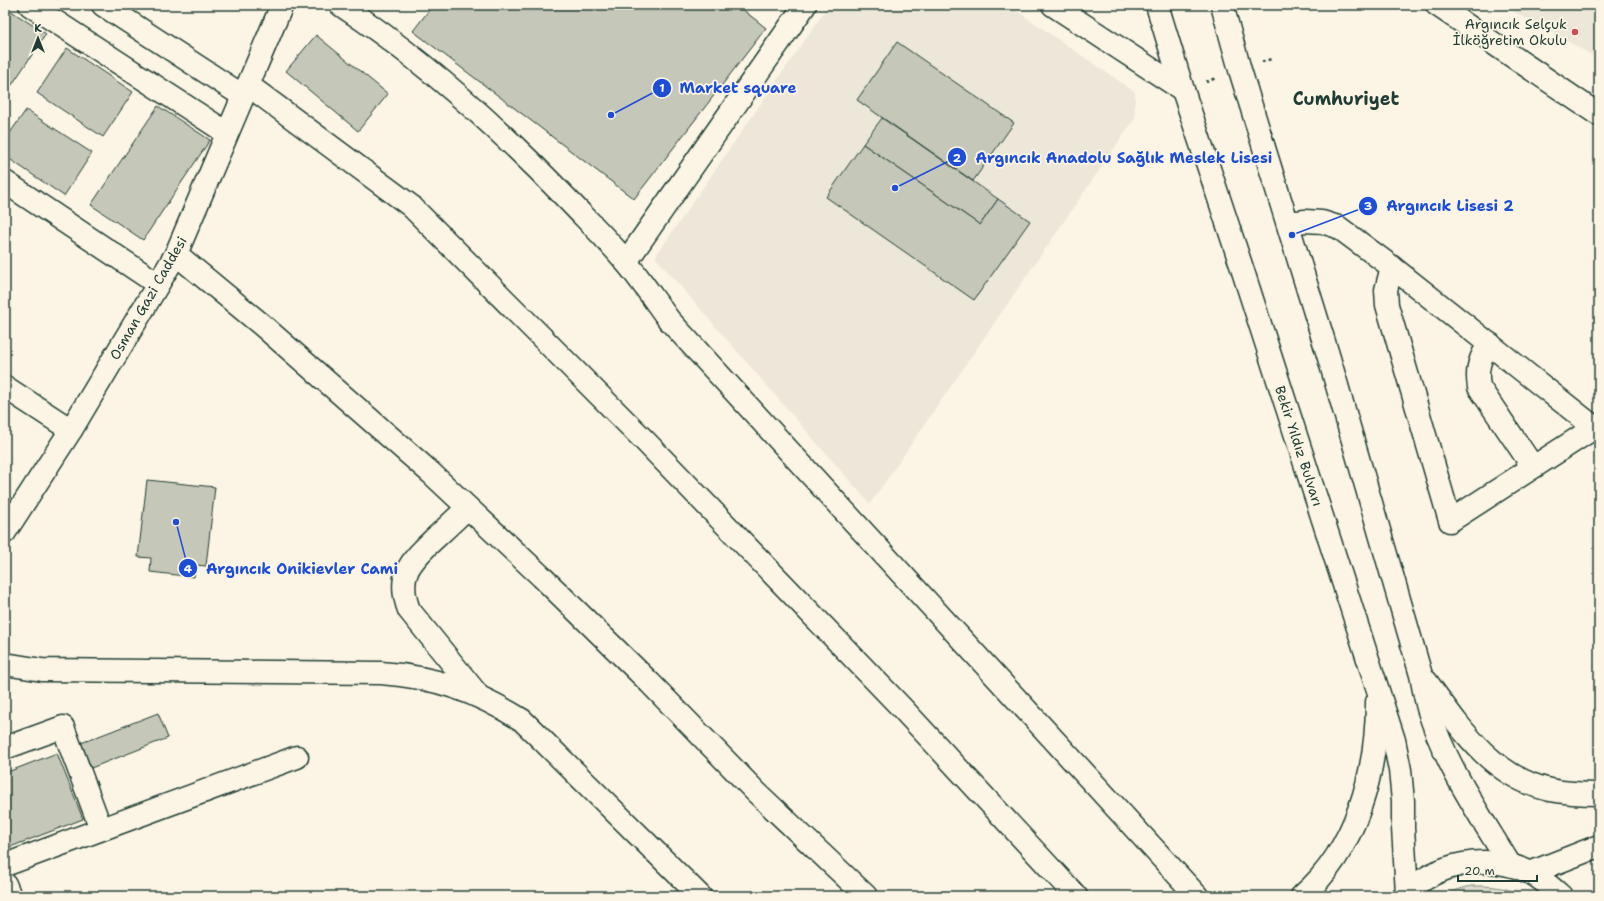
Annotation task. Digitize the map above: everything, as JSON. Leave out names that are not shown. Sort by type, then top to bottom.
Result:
[{"type":"main road","points":[[30,5],[227,133]]},
{"type":"main road","points":[[103,5],[245,91],[411,206],[640,436],[901,707],[1076,896]]},
{"type":"main road","name":"Osman Gazi Caddesi","points":[[5,532],[71,430],[176,254],[282,5]]},
{"type":"main road","points":[[341,5],[446,84],[537,167],[626,262],[669,320],[1197,896]]},
{"type":"main road","points":[[626,262],[804,5]]},
{"type":"main road","points":[[1053,5],[1183,90]]},
{"type":"main road","name":"Bekir Yıldız Bulvarı","points":[[1157,5],[1183,90],[1394,740],[1400,770],[1403,801],[1406,895]]},
{"type":"main road","points":[[1222,5],[1240,70],[1330,358],[1421,675],[1428,707],[1450,763],[1520,869]]},
{"type":"main road","points":[[1437,5],[1599,115]]},
{"type":"main road","points":[[5,182],[158,284]]},
{"type":"main road","points":[[1288,223],[1305,221],[1322,222],[1338,227],[1392,267],[1597,429],[1533,467],[1450,521],[1387,305],[1386,290],[1392,267]]},
{"type":"main road","points":[[176,254],[347,399],[542,577],[645,677],[756,792],[866,896]]},
{"type":"main road","points":[[1490,344],[1480,359],[1477,377],[1479,387],[1533,467]]},
{"type":"main road","points":[[5,387],[71,430]]},
{"type":"main road","points":[[467,508],[414,558],[406,575],[404,598],[409,610],[478,695]]},
{"type":"main road","points":[[5,664],[42,670],[387,674],[430,680],[478,695],[522,720],[700,896]]},
{"type":"main road","points":[[1421,675],[1457,724],[1476,746],[1491,760],[1508,772],[1549,790],[1574,794],[1599,794]]},
{"type":"main road","points":[[1302,896],[1326,871],[1338,855],[1356,820],[1365,790],[1374,743],[1377,715],[1377,687]]},
{"type":"main road","points":[[5,748],[63,727],[101,829]]},
{"type":"main road","points":[[5,865],[297,756]]},
{"type":"main road","points":[[1520,869],[1599,846]]},
{"type":"main road","points":[[1406,895],[1412,888],[1429,876],[1448,868],[1468,863],[1489,862],[1520,869],[1548,884],[1561,896]]},
{"type":"main road","points":[[5,884],[10,896]]},
{"type":"path","points":[[1183,90],[1270,59]]},
{"type":"shaded area","points":[[829,5],[1008,5],[1135,92],[1135,118],[870,504],[655,257]]},
{"type":"shaded area","name":"Argıncık Selçuk İlköğretim Okulu","points":[[1502,5],[1599,5],[1599,59]]},
{"type":"shaded area","points":[[1471,886],[1504,888],[1522,896],[1443,896],[1456,890]]},
{"type":"building","points":[[433,5],[737,5],[766,28],[634,199],[413,31]]},
{"type":"building","points":[[5,7],[46,34],[5,95]]},
{"type":"building","points":[[316,35],[388,94],[358,131],[286,71]]},
{"type":"building","points":[[897,42],[1014,123],[973,181],[857,100]]},
{"type":"building","points":[[67,48],[133,92],[103,137],[37,93]]},
{"type":"building","points":[[158,106],[210,140],[143,240],[91,205]]},
{"type":"building","points":[[26,110],[92,153],[64,196],[5,156],[5,140]]},
{"type":"building","points":[[882,118],[998,199],[980,225],[863,144]]},
{"type":"building","points":[[863,144],[980,225],[998,199],[1030,221],[974,300],[826,197]]},
{"type":"building","points":[[147,480],[215,487],[206,566],[196,565],[194,577],[150,572],[151,558],[138,557]]},
{"type":"building","points":[[158,713],[168,738],[91,768],[81,743]]},
{"type":"building","points":[[57,753],[83,819],[5,849],[5,773]]},
{"type":"place","name":"Argıncık Selçuk İlköğretim Okulu","points":[[1575,32]]},
{"type":"place","name":"Market square","points":[[611,115]]},
{"type":"place","name":"Argıncık Anadolu Sağlık Meslek Lisesi","points":[[895,188]]},
{"type":"place","name":"Argıncık Lisesi 2","points":[[1292,235]]},
{"type":"place","name":"Argıncık Onikievler Cami","points":[[176,522]]},
{"type":"district","name":"Cumhuriyet","points":[[1346,99]]}]
